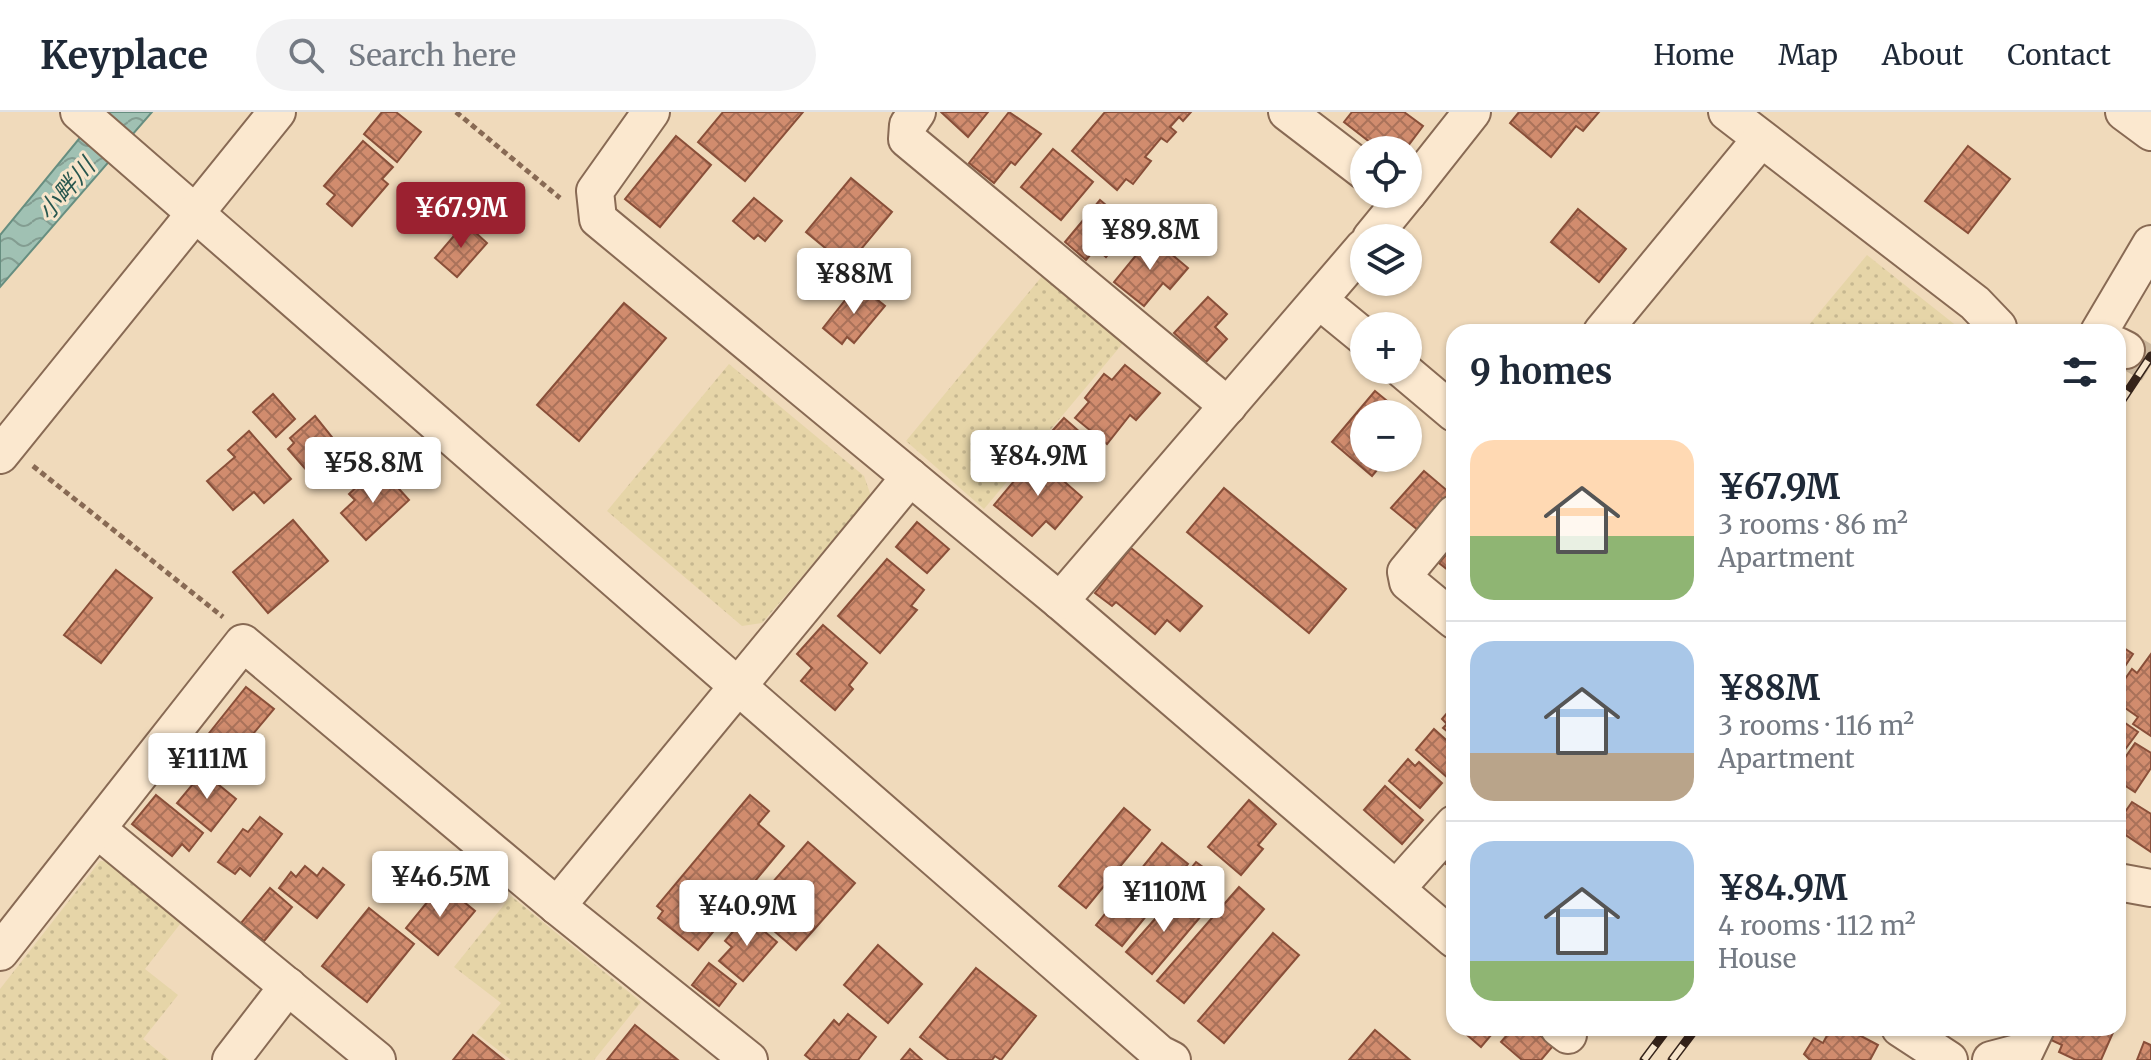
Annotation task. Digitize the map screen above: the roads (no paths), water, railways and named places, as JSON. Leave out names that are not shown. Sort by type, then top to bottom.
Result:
[{"type":"street","points":[[79,112],[1165,1058]]},
{"type":"street","points":[[4,450],[277,112]]},
{"type":"street","points":[[651,112],[595,191],[598,219],[1060,601],[1446,932]]},
{"type":"street","points":[[917,112],[908,125],[907,139],[1228,406]]},
{"type":"street","points":[[1287,112],[1350,160]]},
{"type":"street","points":[[1422,172],[1472,112]]},
{"type":"street","points":[[1727,112],[1998,324]]},
{"type":"street","points":[[2124,112],[2151,132]]},
{"type":"street","points":[[1609,324],[1761,139]]},
{"type":"street","points":[[2121,324],[2151,244]]},
{"type":"street","points":[[1060,601],[1350,264]]},
{"type":"street","points":[[1320,301],[1350,326]]},
{"type":"street","points":[[1420,384],[1446,406]]},
{"type":"street","points":[[557,906],[740,688],[910,477]]},
{"type":"street","points":[[1446,524],[1406,572],[1408,582],[1446,613]]},
{"type":"street","points":[[0,952],[243,643],[557,906],[749,1060]]},
{"type":"street","points":[[98,830],[377,1060]]},
{"type":"street","points":[[1396,889],[1446,833]]},
{"type":"street","points":[[2126,883],[2151,888]]},
{"type":"street","points":[[231,1060],[288,986]]},
{"type":"street","points":[[1912,1036],[1949,1060]]},
{"type":"water","name":"小畔川","points":[[101,112],[152,112],[0,287],[0,235]]},
{"type":"tunnel","points":[[2126,350],[2151,365]]},
{"type":"railway","points":[[2126,394],[2151,356]]},
{"type":"railway","points":[[1644,1060],[1662,1036]]},
{"type":"railway","points":[[1672,1060],[1690,1036]]}]
